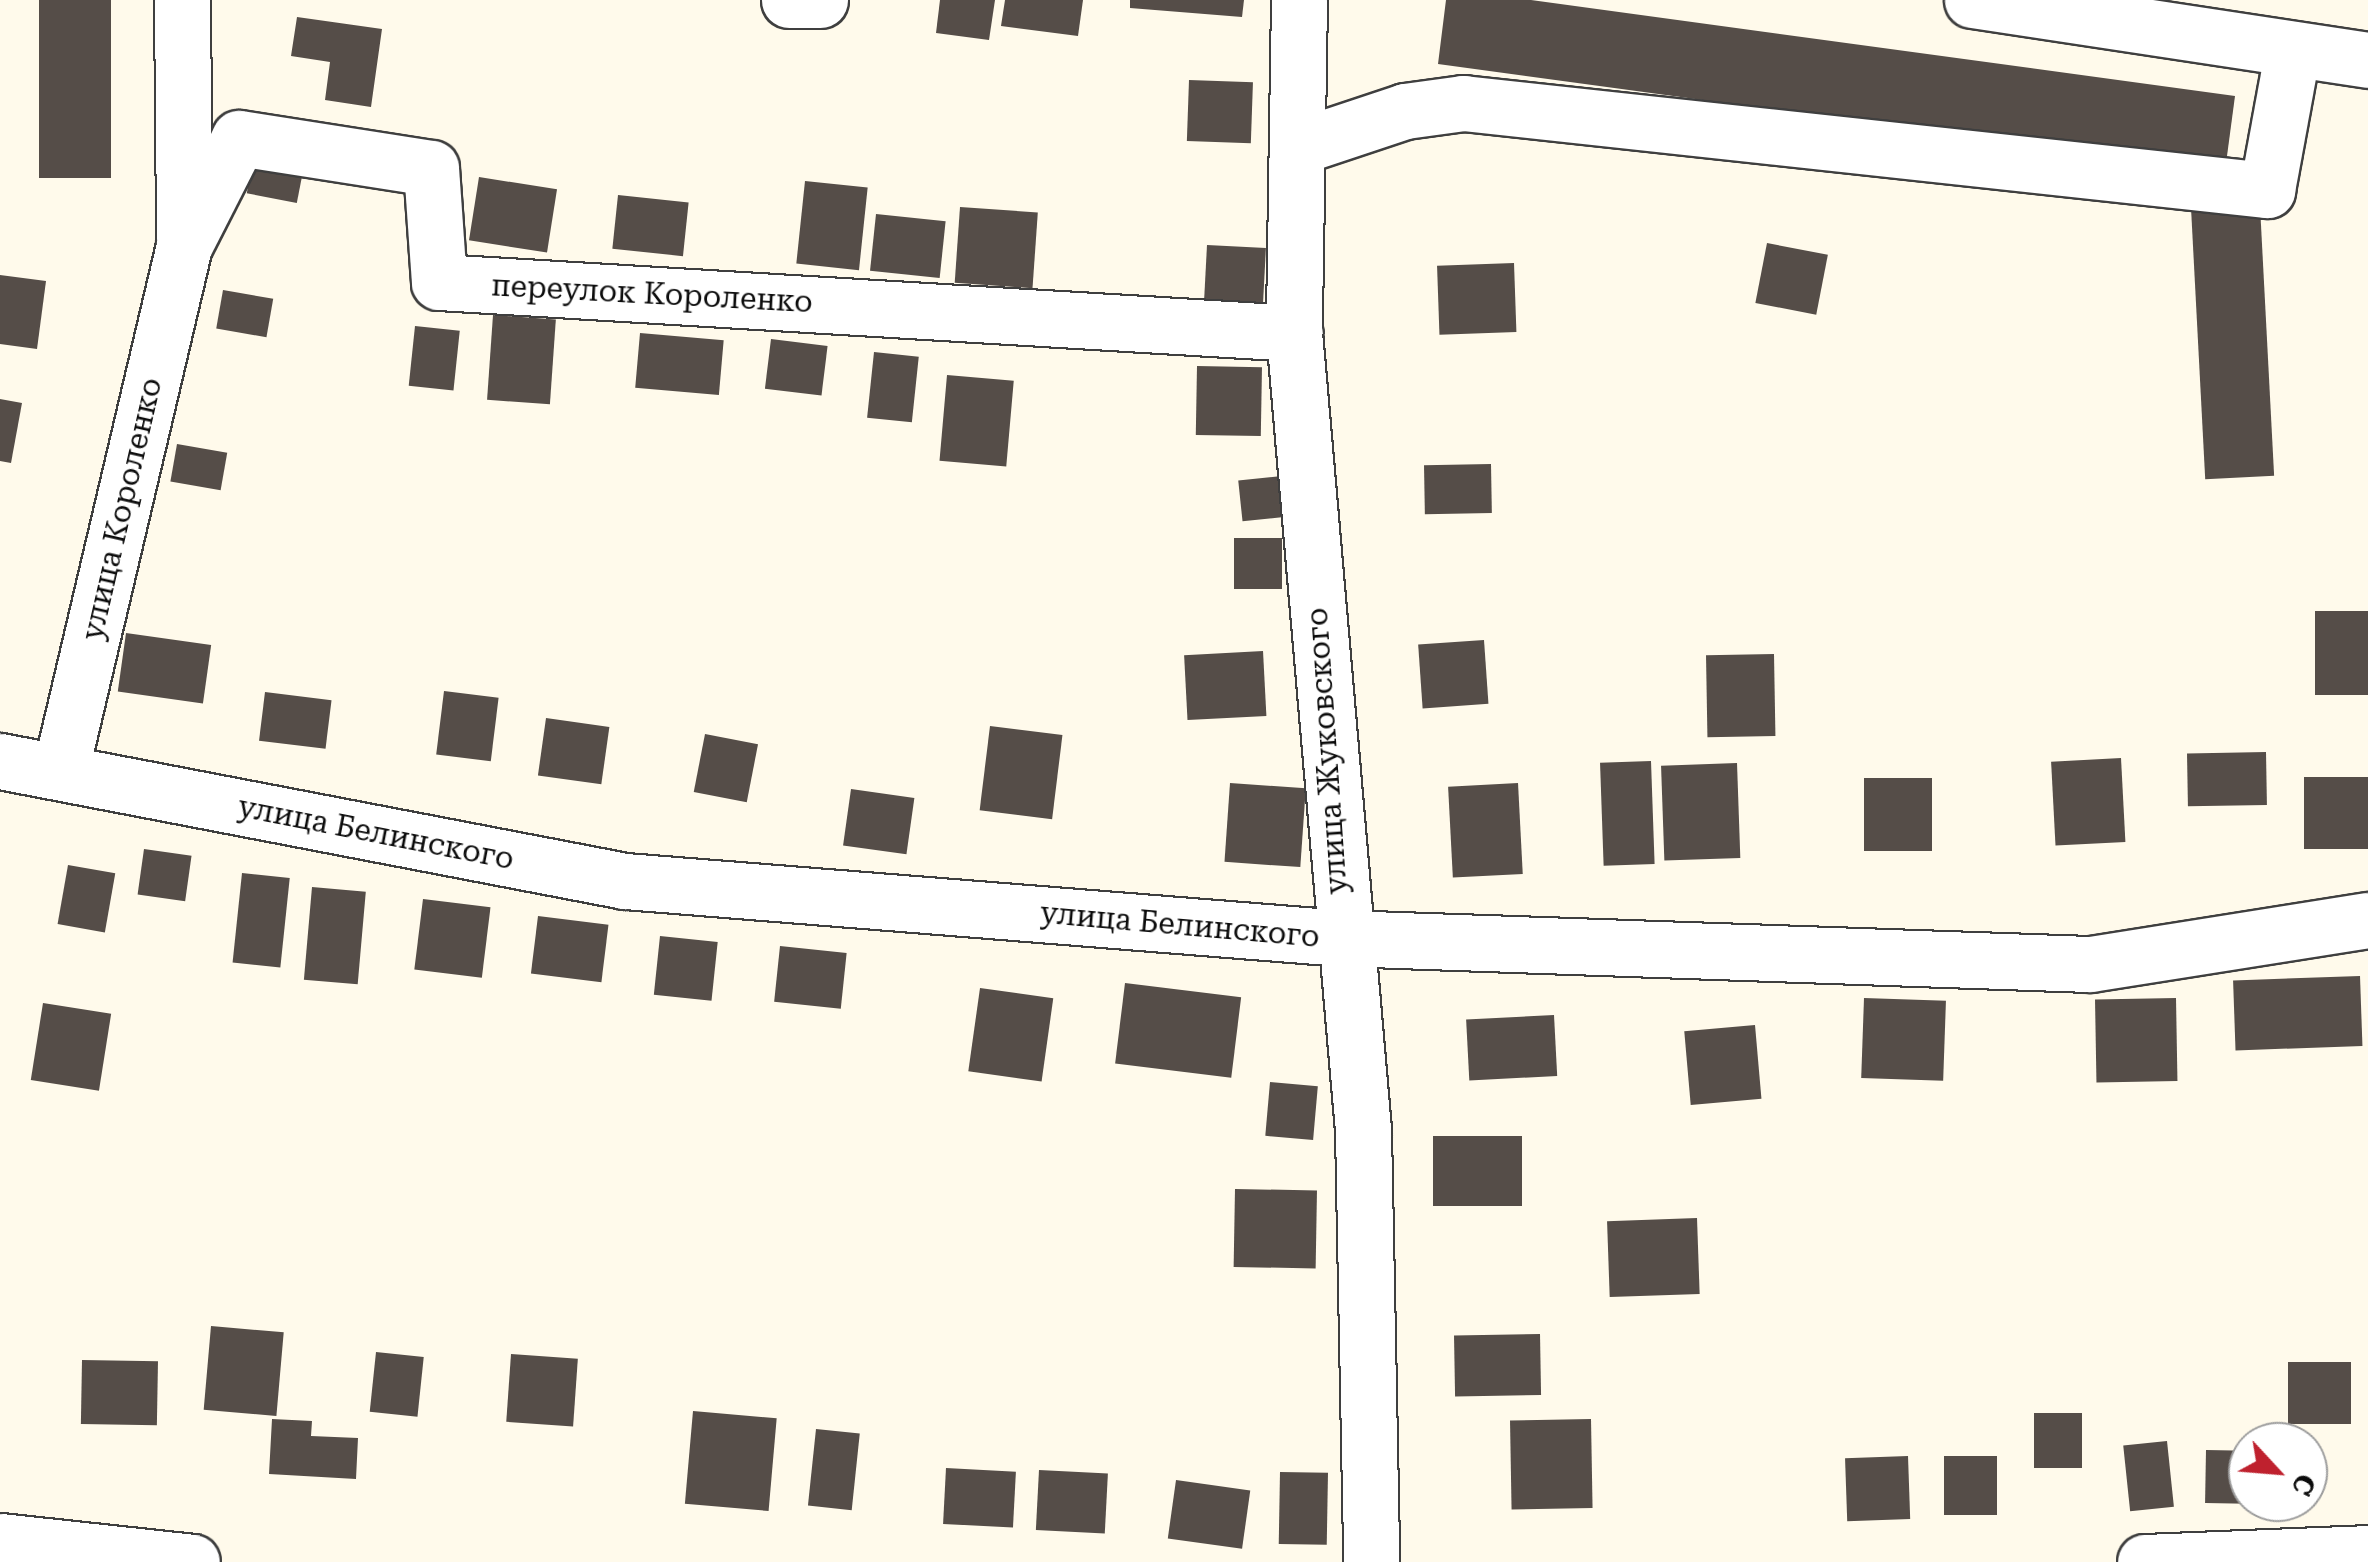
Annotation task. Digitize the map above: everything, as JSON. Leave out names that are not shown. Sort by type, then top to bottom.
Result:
[{"type":"street","points":[[182,0],[184,246]]},
{"type":"street","points":[[789,0],[820,0]]},
{"type":"street","name":"улица Жуковского","points":[[1299,0],[1294,333],[1341,938],[1364,1150],[1371,1562]]},
{"type":"street","points":[[1972,0],[2368,60]]},
{"type":"street","points":[[1297,147],[1406,112],[1464,103],[2267,190],[2293,49]]},
{"type":"street","name":"переулок Короленко","points":[[184,246],[239,138],[431,168],[438,282],[1294,333]]},
{"type":"street","name":"улица Короленко","points":[[60,772],[184,246]]},
{"type":"street","name":"улица Белинского","points":[[0,761],[625,881],[1341,938],[2090,964],[2368,920]]},
{"type":"street","points":[[0,1541],[192,1562]]},
{"type":"street","points":[[2144,1562],[2368,1553]]},
{"type":"building","points":[[39,0],[111,0],[111,178],[39,178]]},
{"type":"building","points":[[940,0],[995,0],[989,40],[936,33]]},
{"type":"building","points":[[1005,0],[1083,0],[1078,36],[1001,26]]},
{"type":"building","points":[[1130,0],[1244,0],[1242,17],[1130,8]]},
{"type":"building","points":[[1446,0],[1531,0],[2235,96],[2225,171],[1438,64]]},
{"type":"building","points":[[297,17],[382,29],[371,107],[325,100],[330,62],[291,56]]},
{"type":"building","points":[[1189,80],[1253,82],[1251,143],[1187,141]]},
{"type":"building","points":[[254,156],[304,166],[297,203],[247,193]]},
{"type":"building","points":[[479,177],[557,189],[547,253],[469,240]]},
{"type":"building","points":[[805,181],[868,188],[859,270],[796,264]]},
{"type":"building","points":[[618,195],[689,202],[683,256],[612,249]]},
{"type":"building","points":[[2260,206],[2274,476],[2205,479],[2191,210]]},
{"type":"building","points":[[960,207],[1038,212],[1033,288],[955,283]]},
{"type":"building","points":[[876,214],[946,221],[940,278],[870,271]]},
{"type":"building","points":[[1767,243],[1828,255],[1816,315],[1755,303]]},
{"type":"building","points":[[1207,245],[1266,248],[1263,309],[1204,306]]},
{"type":"building","points":[[1514,263],[1516,332],[1439,335],[1437,266]]},
{"type":"building","points":[[0,275],[46,281],[37,349],[0,344]]},
{"type":"building","points":[[223,290],[273,299],[266,337],[216,328]]},
{"type":"building","points":[[493,315],[556,319],[550,404],[487,400]]},
{"type":"building","points":[[415,326],[460,331],[453,390],[409,386]]},
{"type":"building","points":[[640,333],[724,340],[719,395],[635,388]]},
{"type":"building","points":[[771,339],[828,346],[821,396],[765,389]]},
{"type":"building","points":[[874,352],[919,357],[912,422],[867,418]]},
{"type":"building","points":[[1197,366],[1262,367],[1261,436],[1196,435]]},
{"type":"building","points":[[947,375],[1014,381],[1006,467],[940,461]]},
{"type":"building","points":[[0,399],[22,403],[11,463],[0,461]]},
{"type":"building","points":[[177,444],[227,453],[221,490],[170,481]]},
{"type":"building","points":[[1491,464],[1492,513],[1425,514],[1424,465]]},
{"type":"building","points":[[1282,476],[1286,517],[1243,521],[1238,481]]},
{"type":"building","points":[[1234,538],[1282,538],[1282,589],[1234,589]]},
{"type":"building","points":[[2315,611],[2368,611],[2368,695],[2315,695]]},
{"type":"building","points":[[126,633],[211,645],[203,703],[118,691]]},
{"type":"building","points":[[1484,640],[1488,704],[1423,708],[1418,645]]},
{"type":"building","points":[[1263,651],[1266,716],[1188,720],[1184,655]]},
{"type":"building","points":[[1774,654],[1775,736],[1707,737],[1706,655]]},
{"type":"building","points":[[444,691],[499,698],[491,761],[436,755]]},
{"type":"building","points":[[265,692],[332,700],[326,749],[259,741]]},
{"type":"building","points":[[546,718],[609,727],[601,784],[538,775]]},
{"type":"building","points":[[990,726],[1062,735],[1052,819],[980,810]]},
{"type":"building","points":[[705,734],[758,744],[747,802],[694,792]]},
{"type":"building","points":[[2266,752],[2267,805],[2188,806],[2187,753]]},
{"type":"building","points":[[2121,758],[2125,842],[2055,846],[2051,762]]},
{"type":"building","points":[[1651,761],[1655,864],[1604,866],[1600,763]]},
{"type":"building","points":[[1737,763],[1740,858],[1664,861],[1661,766]]},
{"type":"building","points":[[2304,777],[2368,777],[2368,849],[2304,849]]},
{"type":"building","points":[[1864,778],[1932,778],[1932,851],[1864,851]]},
{"type":"building","points":[[1230,783],[1306,788],[1300,867],[1224,862]]},
{"type":"building","points":[[1518,783],[1523,874],[1453,878],[1448,787]]},
{"type":"building","points":[[851,789],[914,798],[906,854],[843,845]]},
{"type":"building","points":[[144,849],[192,856],[185,901],[138,895]]},
{"type":"building","points":[[68,865],[115,873],[105,932],[58,924]]},
{"type":"building","points":[[242,873],[290,878],[280,968],[233,963]]},
{"type":"building","points":[[312,887],[366,892],[358,984],[304,980]]},
{"type":"building","points":[[423,899],[490,907],[482,978],[414,969]]},
{"type":"building","points":[[538,916],[608,925],[601,982],[531,974]]},
{"type":"building","points":[[660,936],[718,942],[712,1001],[654,995]]},
{"type":"building","points":[[780,946],[847,953],[841,1009],[774,1002]]},
{"type":"building","points":[[2360,976],[2362,1046],[2236,1050],[2233,980]]},
{"type":"building","points":[[1125,983],[1241,997],[1231,1078],[1115,1063]]},
{"type":"building","points":[[980,988],[1053,998],[1042,1081],[968,1071]]},
{"type":"building","points":[[1864,998],[1946,1001],[1943,1081],[1861,1078]]},
{"type":"building","points":[[2176,998],[2177,1081],[2096,1082],[2095,999]]},
{"type":"building","points":[[43,1003],[111,1014],[99,1091],[31,1080]]},
{"type":"building","points":[[1554,1015],[1557,1076],[1469,1081],[1466,1020]]},
{"type":"building","points":[[1755,1025],[1761,1099],[1691,1105],[1684,1031]]},
{"type":"building","points":[[1270,1082],[1318,1086],[1313,1140],[1265,1136]]},
{"type":"building","points":[[1433,1136],[1522,1136],[1522,1206],[1433,1206]]},
{"type":"building","points":[[1235,1189],[1317,1190],[1316,1268],[1234,1267]]},
{"type":"building","points":[[1697,1218],[1700,1294],[1610,1297],[1607,1221]]},
{"type":"building","points":[[211,1326],[284,1332],[276,1416],[204,1410]]},
{"type":"building","points":[[1540,1334],[1541,1395],[1455,1396],[1454,1336]]},
{"type":"building","points":[[376,1352],[424,1357],[417,1417],[370,1412]]},
{"type":"building","points":[[511,1354],[578,1359],[573,1427],[506,1422]]},
{"type":"building","points":[[82,1360],[158,1361],[157,1425],[81,1424]]},
{"type":"building","points":[[2288,1362],[2351,1362],[2351,1424],[2288,1422]]},
{"type":"building","points":[[693,1411],[777,1418],[769,1511],[685,1504]]},
{"type":"building","points":[[2034,1413],[2082,1413],[2082,1468],[2034,1468]]},
{"type":"building","points":[[272,1419],[312,1421],[311,1436],[358,1438],[356,1479],[269,1474]]},
{"type":"building","points":[[1591,1419],[1593,1508],[1512,1509],[1510,1420]]},
{"type":"building","points":[[816,1429],[860,1434],[852,1510],[808,1506]]},
{"type":"building","points":[[2167,1441],[2174,1507],[2130,1511],[2123,1446]]},
{"type":"building","points":[[2206,1450],[2228,1450],[2228,1503],[2205,1503]]},
{"type":"building","points":[[1908,1456],[1910,1519],[1847,1521],[1845,1458]]},
{"type":"building","points":[[1944,1456],[1997,1456],[1997,1515],[1944,1515]]},
{"type":"building","points":[[946,1468],[1016,1472],[1013,1528],[943,1524]]},
{"type":"building","points":[[1039,1470],[1108,1474],[1105,1534],[1036,1530]]},
{"type":"building","points":[[1280,1472],[1328,1473],[1327,1545],[1279,1544]]},
{"type":"building","points":[[1176,1480],[1250,1490],[1242,1549],[1168,1538]]}]
